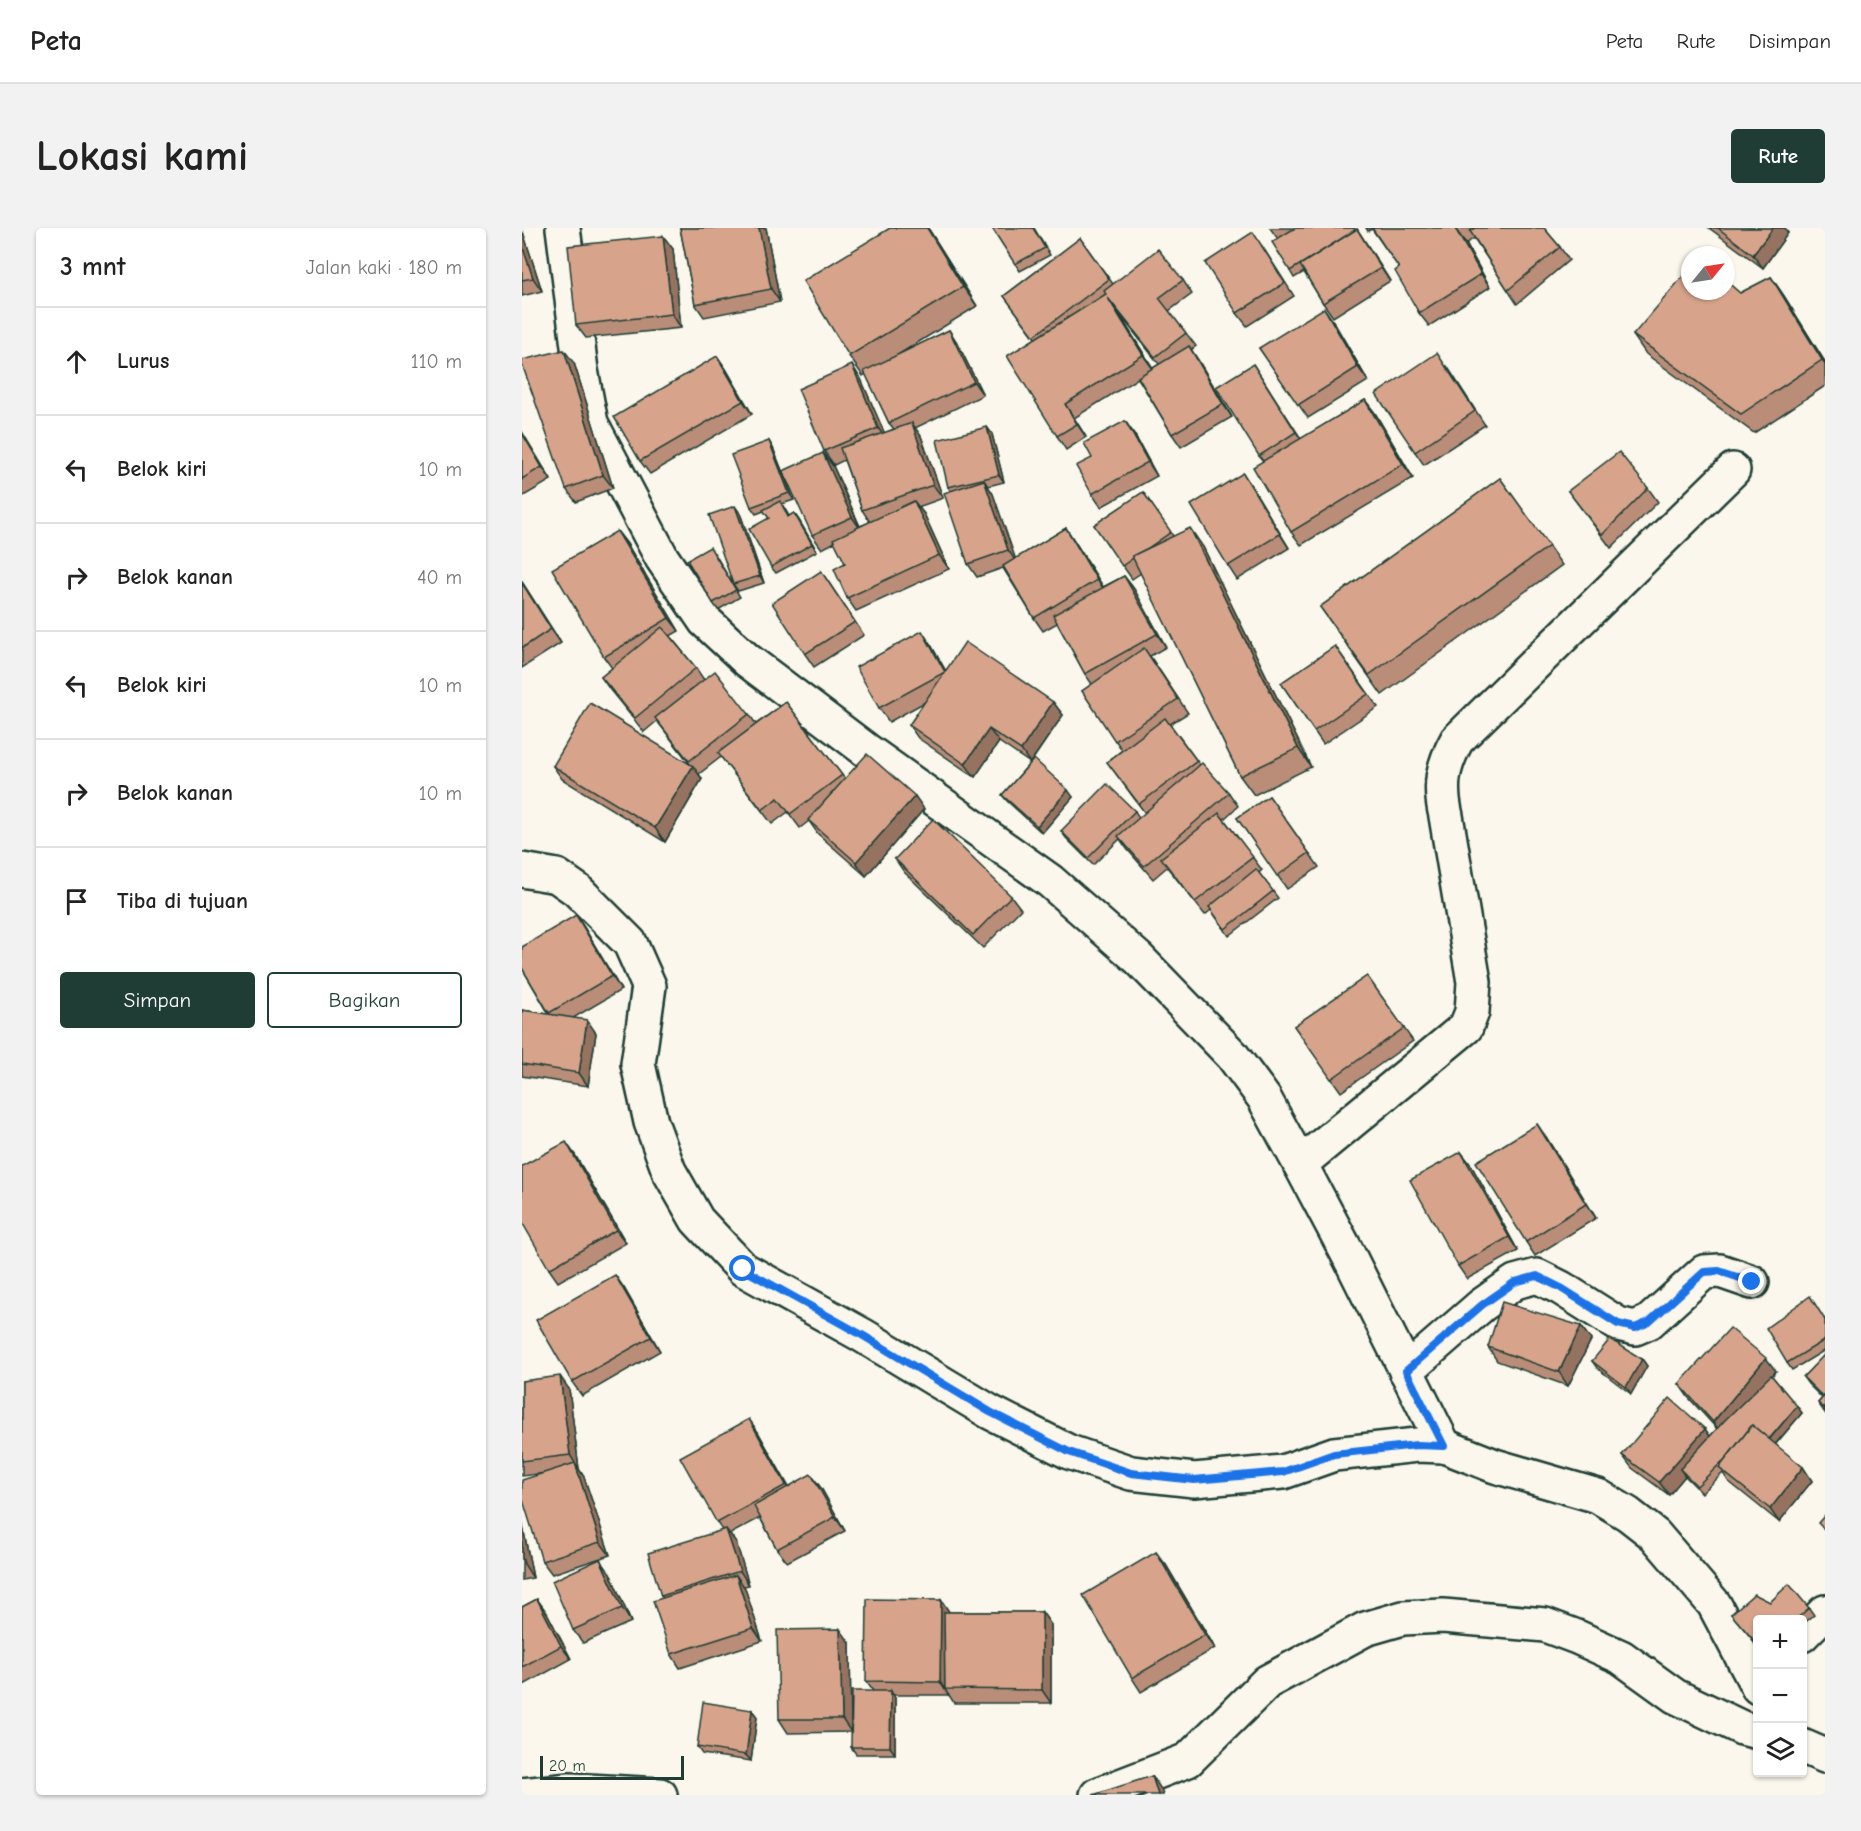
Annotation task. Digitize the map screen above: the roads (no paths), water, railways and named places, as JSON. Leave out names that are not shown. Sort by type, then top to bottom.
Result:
[{"type":"street","points":[[563,228],[581,370],[591,423],[662,558],[705,621],[747,660],[866,750],[1050,881],[1139,959],[1232,1055],[1264,1098],[1300,1164],[1444,1446]]},
{"type":"street","points":[[1300,1164],[1466,1027],[1472,1012],[1474,981],[1441,797],[1442,780],[1449,754],[1457,740],[1733,470]]},
{"type":"street","points":[[522,870],[557,876],[577,890],[630,943],[649,986],[638,1064],[651,1122],[669,1171],[697,1220],[743,1269],[862,1335],[990,1412],[1069,1452],[1131,1473],[1194,1480],[1283,1472],[1334,1454],[1417,1445],[1444,1446],[1495,1466],[1598,1496],[1628,1514],[1655,1535],[1714,1604],[1753,1674]]},
{"type":"street","points":[[1406,1371],[1482,1305],[1515,1282],[1537,1276],[1561,1288],[1618,1324],[1635,1328],[1649,1322],[1704,1272],[1719,1271],[1752,1282]]},
{"type":"street","points":[[1807,1631],[1825,1612]]},
{"type":"street","points":[[1097,1795],[1188,1760],[1267,1682],[1365,1629],[1403,1618],[1443,1616],[1545,1625],[1621,1656],[1675,1696],[1742,1728],[1753,1731]]},
{"type":"street","points":[[1807,1748],[1825,1756]]},
{"type":"street","points":[[522,1795],[570,1790],[660,1795]]}]
